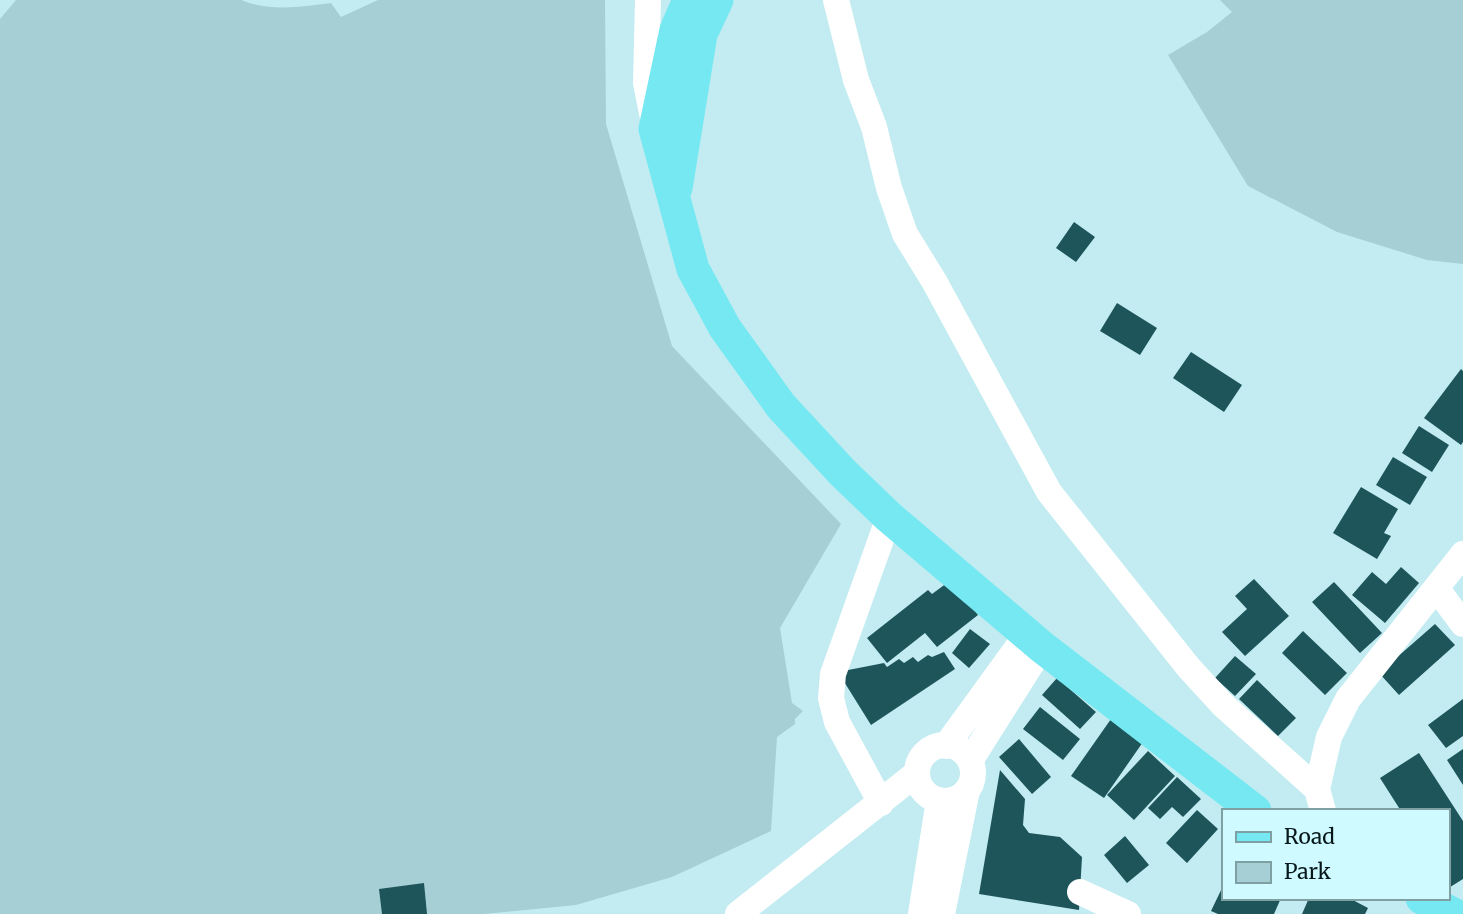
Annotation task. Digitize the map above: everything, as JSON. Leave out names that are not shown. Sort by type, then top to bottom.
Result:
[{"type":"main road","points":[[689,0],[676,30],[655,129],[693,269],[725,328],[781,406],[842,473],[889,517],[1035,640],[1252,809]]},
{"type":"main road","points":[[674,201],[701,34],[717,0]]},
{"type":"main road","points":[[1426,900],[1453,914]]},
{"type":"street","points":[[648,0],[646,83],[655,129]]},
{"type":"street","points":[[836,0],[856,80],[874,127],[889,188],[905,234],[934,281],[1049,492],[1189,668],[1320,800]]},
{"type":"street","points":[[881,803],[837,722],[831,698],[833,674],[889,517]]},
{"type":"street","points":[[1320,800],[1329,737],[1348,699],[1463,554]]},
{"type":"street","points":[[1437,589],[1463,624]]},
{"type":"street","points":[[946,746],[1035,640]]},
{"type":"street","points":[[970,761],[1035,640]]},
{"type":"street","points":[[738,914],[916,773],[926,752],[946,746],[960,750],[970,761],[972,776],[942,914]]},
{"type":"street","points":[[916,773],[923,790],[939,800],[949,801],[967,790]]},
{"type":"street","points":[[921,914],[939,800]]},
{"type":"street","points":[[1080,892],[1128,914]]},
{"type":"green space","points":[[16,0],[241,0],[286,8],[331,3],[341,17],[378,0],[605,0],[606,124],[672,346],[841,524],[780,628],[792,703],[803,711],[795,719],[795,724],[777,737],[771,831],[672,877],[576,905],[484,914],[0,914],[0,19]]},
{"type":"green space","points":[[1220,0],[1463,0],[1463,264],[1427,260],[1337,232],[1248,186],[1168,55],[1207,32],[1232,12]]},
{"type":"building","points":[[1074,222],[1095,237],[1076,262],[1056,248]]},
{"type":"building","points":[[1117,303],[1157,328],[1140,355],[1100,331]]},
{"type":"building","points":[[1191,352],[1242,385],[1224,412],[1173,378]]},
{"type":"building","points":[[1461,369],[1463,442],[1461,445],[1424,418]]},
{"type":"building","points":[[1419,426],[1449,445],[1432,472],[1402,453]]},
{"type":"building","points":[[1393,457],[1427,477],[1410,505],[1376,485]]},
{"type":"building","points":[[1361,487],[1398,509],[1384,533],[1391,536],[1377,559],[1333,533]]},
{"type":"building","points":[[1401,567],[1419,583],[1385,623],[1352,595],[1372,572],[1386,584]]},
{"type":"building","points":[[1254,579],[1289,616],[1245,656],[1222,632],[1247,609],[1235,596]]},
{"type":"building","points":[[951,580],[978,615],[937,647],[925,633],[887,663],[867,638],[928,590],[932,594]]},
{"type":"building","points":[[1334,582],[1382,633],[1360,653],[1312,602]]},
{"type":"building","points":[[1435,624],[1455,645],[1399,695],[1379,673]]},
{"type":"building","points":[[970,629],[990,644],[969,668],[952,653]]},
{"type":"building","points":[[1303,631],[1347,673],[1325,695],[1282,653]]},
{"type":"building","points":[[944,652],[955,669],[871,725],[838,672],[884,663],[887,667],[899,659],[904,663],[913,657],[918,662],[928,655],[932,657]]},
{"type":"building","points":[[1235,656],[1256,674],[1235,696],[1215,678]]},
{"type":"building","points":[[1057,678],[1096,712],[1080,729],[1042,695]]},
{"type":"building","points":[[1257,680],[1296,718],[1278,736],[1239,699]]},
{"type":"building","points":[[1463,699],[1463,736],[1446,748],[1428,725]]},
{"type":"building","points":[[1040,707],[1080,739],[1063,760],[1023,729]]},
{"type":"building","points":[[1111,719],[1143,742],[1104,798],[1071,776]]},
{"type":"building","points":[[1019,739],[1051,777],[1032,794],[999,757]]},
{"type":"building","points":[[1463,749],[1463,785],[1447,760]]},
{"type":"building","points":[[1148,751],[1175,776],[1134,820],[1107,795]]},
{"type":"building","points":[[1419,753],[1463,821],[1463,879],[1449,888],[1449,809],[1400,809],[1380,778]]},
{"type":"building","points":[[1000,770],[1025,799],[1023,825],[1029,833],[1060,837],[1082,857],[1079,910],[979,894]]},
{"type":"building","points":[[1177,777],[1201,799],[1183,817],[1172,807],[1160,819],[1148,808]]},
{"type":"building","points":[[1197,810],[1218,829],[1187,863],[1166,843]]},
{"type":"building","points":[[1125,836],[1149,865],[1127,883],[1104,855]]},
{"type":"building","points":[[424,883],[427,914],[382,914],[379,889]]},
{"type":"building","points":[[1222,888],[1222,900],[1280,900],[1274,914],[1218,914],[1211,911]]},
{"type":"building","points":[[1308,900],[1353,900],[1368,908],[1365,914],[1302,914]]}]
